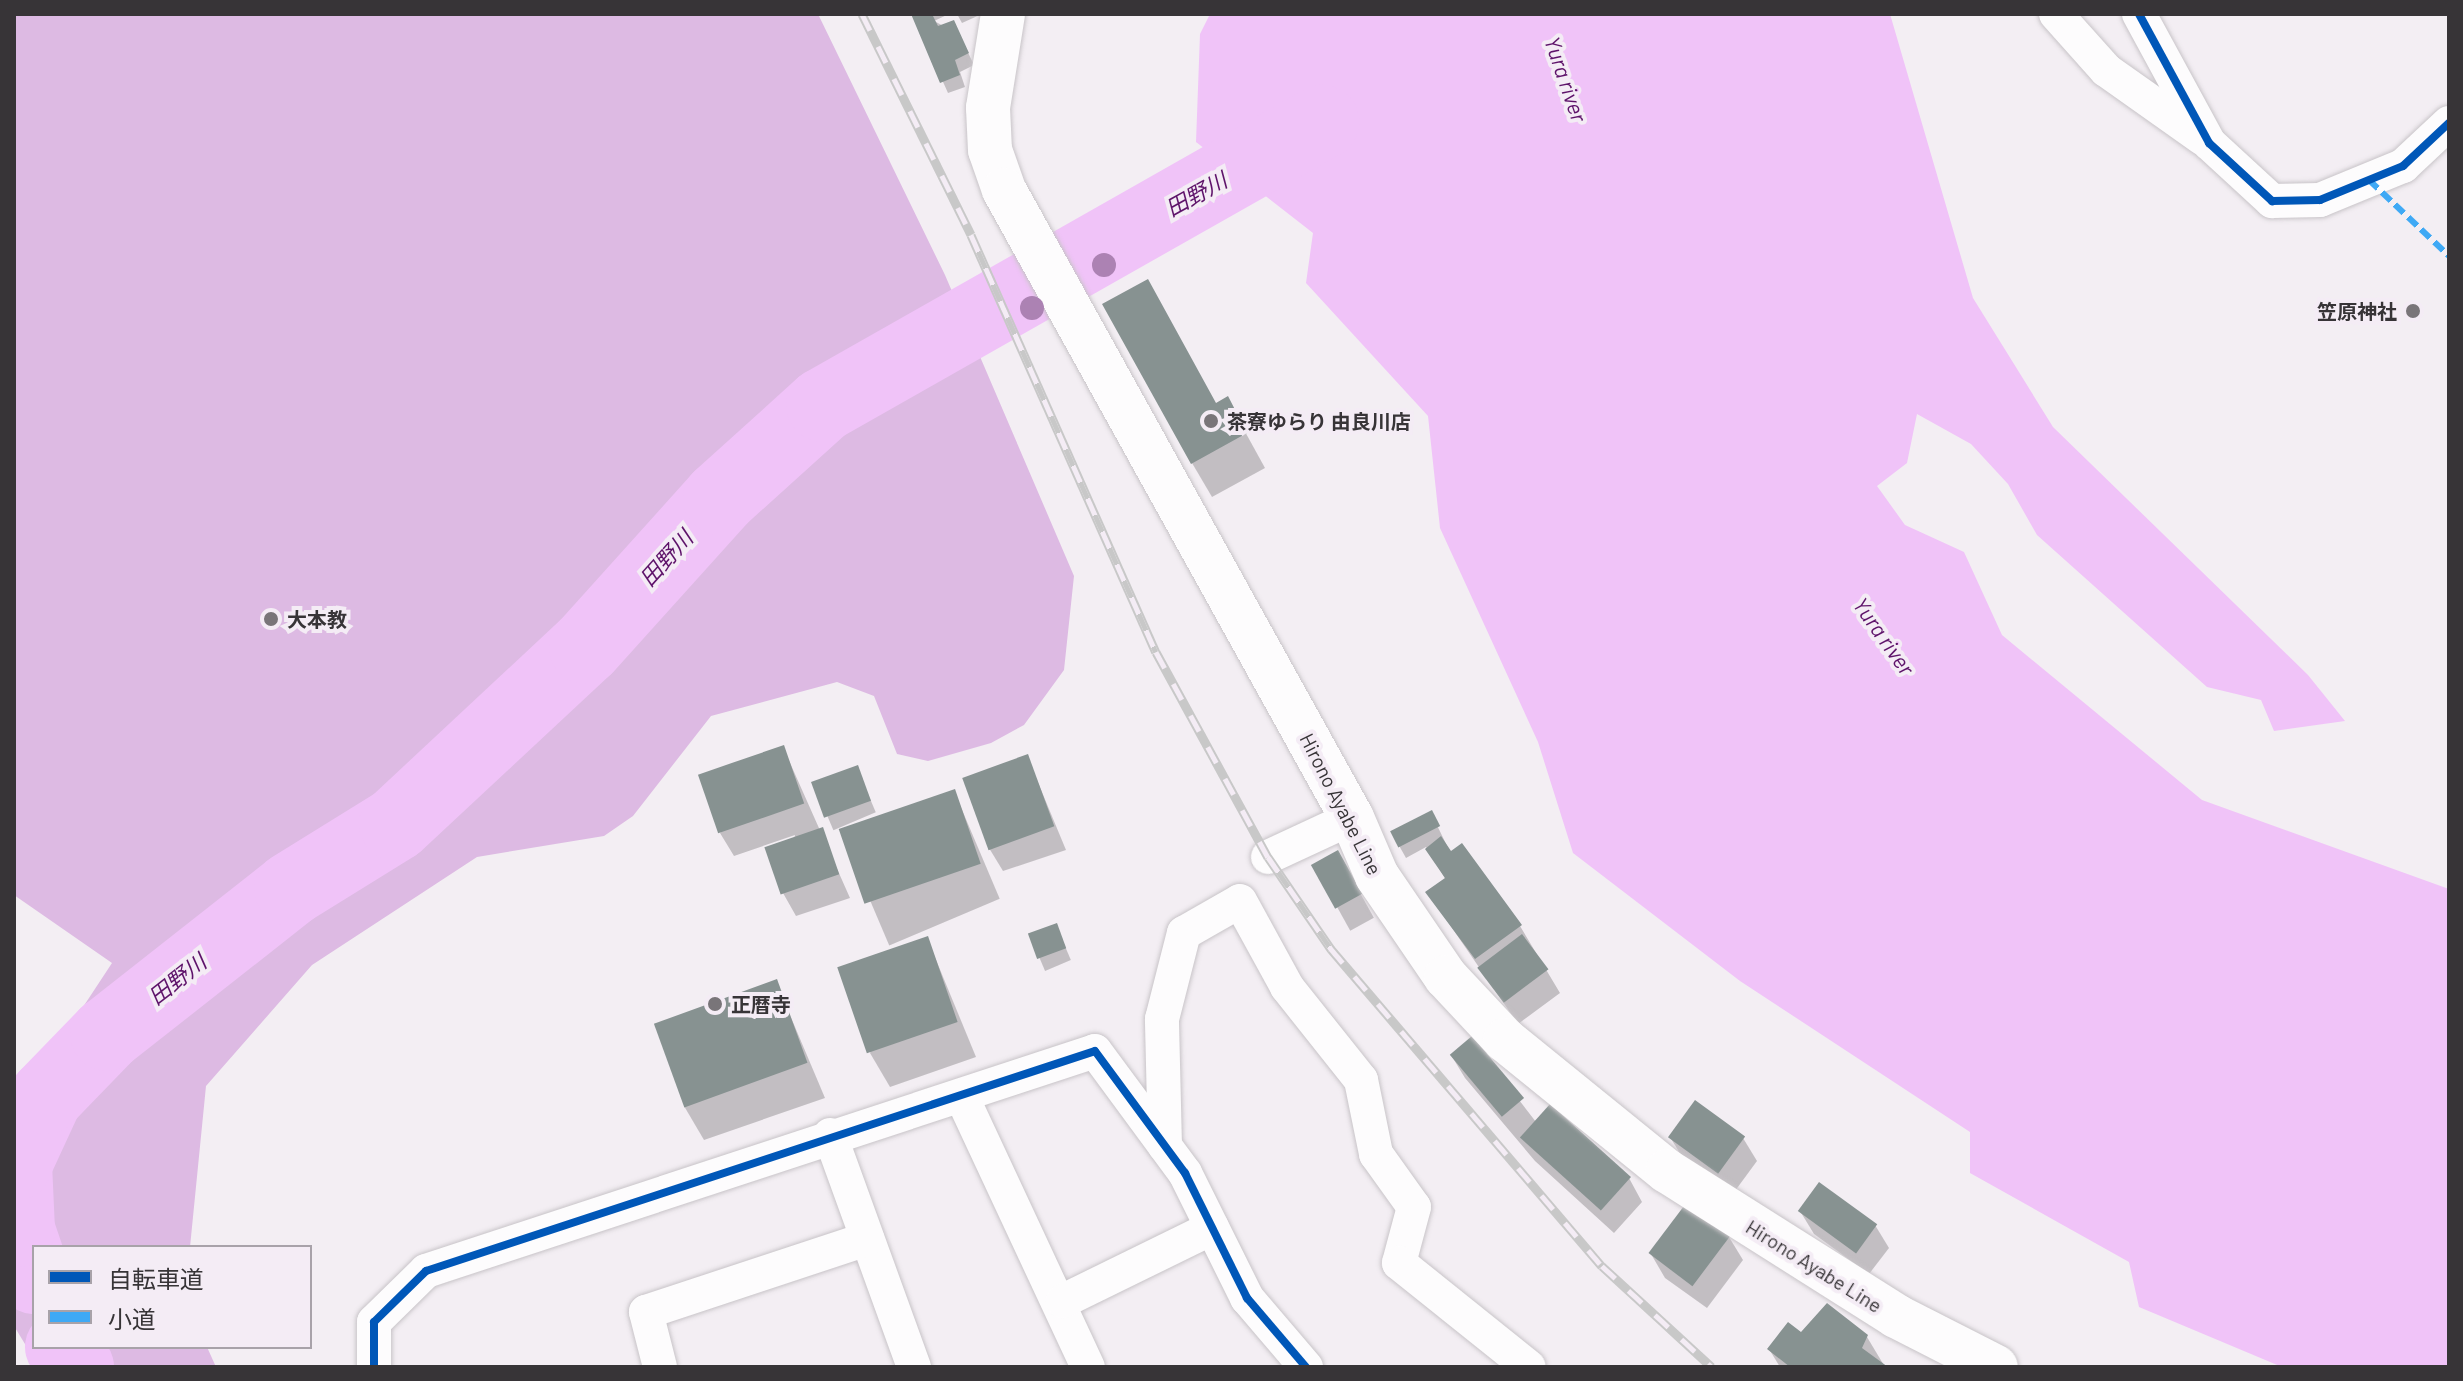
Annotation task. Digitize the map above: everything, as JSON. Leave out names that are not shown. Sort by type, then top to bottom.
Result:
[{"type":"main road","name":"Hirono Ayabe Line","points":[[1003,14],[988,108],[990,150],[1059,290],[1352,818],[1377,876],[1429,951],[1505,1040],[1667,1171],[1768,1239],[1996,1367]]},
{"type":"street","points":[[2056,14],[2106,70],[2209,143],[2272,201],[2320,200],[2403,166],[2449,123]]},
{"type":"street","points":[[2139,14],[2209,143]]},
{"type":"street","points":[[1268,857],[1352,818]]},
{"type":"street","points":[[1165,1146],[1162,1019],[1184,933],[1240,901],[1287,987],[1361,1080],[1376,1154],[1414,1207],[1399,1263],[1529,1367]]},
{"type":"street","points":[[374,1367],[374,1322],[426,1271],[830,1135],[962,1097],[1095,1051],[1165,1146],[1212,1228],[1247,1298],[1306,1367]]},
{"type":"street","points":[[962,1097],[1063,1301],[1088,1367]]},
{"type":"street","points":[[830,1135],[914,1367]]},
{"type":"street","points":[[1063,1301],[1212,1228]]},
{"type":"street","points":[[660,1367],[646,1312],[867,1239]]},
{"type":"shaded area","name":"大本教","points":[[14,14],[818,14],[945,275],[1074,576],[1064,670],[1024,725],[991,743],[928,761],[897,754],[874,696],[837,682],[711,716],[633,816],[604,836],[477,857],[312,965],[206,1086],[190,1245],[32,1245],[32,1349],[208,1349],[216,1367],[39,1367],[14,1326],[14,1112],[112,963],[14,895]]},
{"type":"water","name":"Yura river","points":[[1210,14],[1890,14],[1973,298],[2053,427],[2308,675],[2345,721],[2274,731],[2261,700],[2207,687],[2037,535],[2008,484],[1971,444],[1917,414],[1907,463],[1877,486],[1905,525],[1964,552],[2002,635],[2202,800],[2449,889],[2449,1367],[2282,1367],[2139,1307],[2129,1262],[1970,1173],[1970,1132],[1740,981],[1573,853],[1538,742],[1440,528],[1428,416],[1306,283],[1313,233],[1196,142],[1200,34]]},
{"type":"building","points":[[911,14],[932,14],[938,26],[954,20],[969,53],[955,60],[960,75],[940,83]]},
{"type":"building","points":[[1148,279],[1216,403],[1228,396],[1247,433],[1191,464],[1102,304]]},
{"type":"building","points":[[784,745],[804,804],[718,833],[698,775]]},
{"type":"building","points":[[1028,754],[1054,826],[989,850],[962,778]]},
{"type":"building","points":[[858,765],[871,801],[824,818],[811,782]]},
{"type":"building","points":[[955,789],[981,864],[864,904],[839,829]]},
{"type":"building","points":[[1432,810],[1440,826],[1398,847],[1390,831]]},
{"type":"building","points":[[823,827],[839,874],[781,894],[764,847]]},
{"type":"building","points":[[1441,836],[1451,851],[1462,843],[1522,925],[1475,959],[1425,892],[1445,878],[1425,849]]},
{"type":"building","points":[[1338,850],[1362,894],[1335,909],[1311,865]]},
{"type":"building","points":[[1057,923],[1066,948],[1037,959],[1028,934]]},
{"type":"building","points":[[1522,934],[1548,969],[1504,1003],[1477,968]]},
{"type":"building","points":[[928,936],[958,1022],[867,1053],[837,967]]},
{"type":"building","points":[[777,979],[807,1063],[684,1107],[654,1024]]},
{"type":"building","points":[[1472,1036],[1524,1098],[1502,1117],[1450,1055]]},
{"type":"building","points":[[1695,1100],[1745,1136],[1718,1174],[1668,1137]]},
{"type":"building","points":[[1550,1104],[1631,1177],[1601,1210],[1520,1137]]},
{"type":"building","points":[[1819,1182],[1877,1224],[1856,1253],[1798,1211]]},
{"type":"building","points":[[1687,1202],[1731,1235],[1692,1286],[1648,1253]]},
{"type":"building","points":[[1827,1303],[1868,1335],[1862,1348],[1888,1367],[1790,1367],[1767,1349],[1788,1322],[1801,1332]]},
{"type":"waterway","name":"田野川","points":[[32,1271],[18,1230],[15,1164],[46,1097],[107,1034],[291,889],[396,824],[586,647],[720,498],[823,405],[1322,122]]},
{"type":"waterway","name":"田野川","points":[[64,1349],[77,1367]]},
{"type":"railway","points":[[862,14],[971,235],[1156,652],[1268,857],[1331,949],[1602,1266],[1712,1367]]},
{"type":"marked path","points":[[2369,180],[2449,256]]},
{"type":"cycle path","points":[[2139,14],[2209,143],[2272,201],[2320,200],[2403,166],[2449,123]]},
{"type":"cycle path","points":[[374,1367],[374,1322],[426,1271],[1095,1051],[1185,1173],[1247,1298],[1306,1367]]},
{"type":"place","name":"笠原神社","points":[[2413,311]]},
{"type":"place","name":"茶寮ゆらり 由良川店","points":[[1211,421]]},
{"type":"place","name":"大本教","points":[[271,619]]},
{"type":"place","name":"正暦寺","points":[[715,1004]]}]
